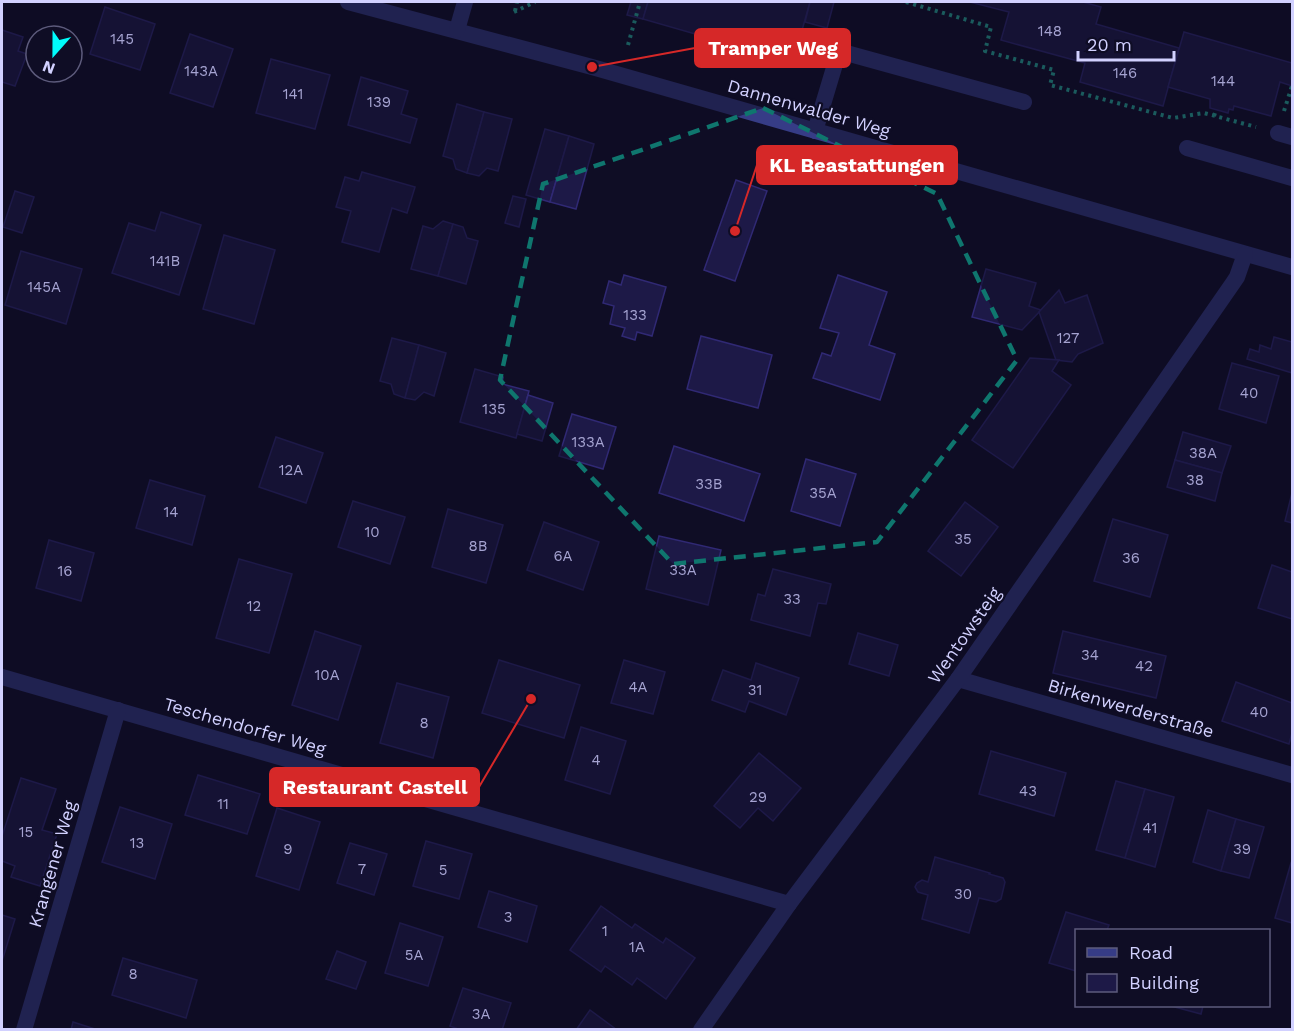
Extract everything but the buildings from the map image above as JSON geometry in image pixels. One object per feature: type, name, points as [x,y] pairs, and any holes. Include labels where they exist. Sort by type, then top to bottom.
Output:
[{"type":"street","name":"Dannenwalder Weg","points":[[348,2],[457,30],[815,130],[1293,267]]},
{"type":"street","points":[[457,30],[465,2]]},
{"type":"street","points":[[815,130],[839,51],[1024,102]]},
{"type":"street","points":[[1187,148],[1293,178]]},
{"type":"street","name":"Wentowsteig","points":[[701,1029],[789,904],[958,679],[1233,284],[1245,254]]},
{"type":"street","name":"Teschendorfer Weg","points":[[2,677],[789,904]]},
{"type":"street","name":"Birkenwerderstraße","points":[[958,679],[1293,775]]},
{"type":"street","name":"Krangener Weg","points":[[24,1029],[118,710]]},
{"type":"path","points":[[517,2],[514,12],[535,2]]},
{"type":"path","points":[[628,45],[640,2]]},
{"type":"path","points":[[906,2],[991,27],[985,51],[1054,70],[1050,85],[1173,118],[1204,113],[1285,135],[1292,86]]},
{"type":"path","points":[[1214,116],[1216,110]]},
{"type":"highlighted area","points":[[763,108],[937,194],[1017,360],[877,542],[673,564],[500,380],[543,184]]},
{"type":"place","name":"Tramper Weg","points":[[592,67]]},
{"type":"place","name":"KL Beastattungen","points":[[735,231]]},
{"type":"place","name":"Restaurant Castell","points":[[531,699]]}]
